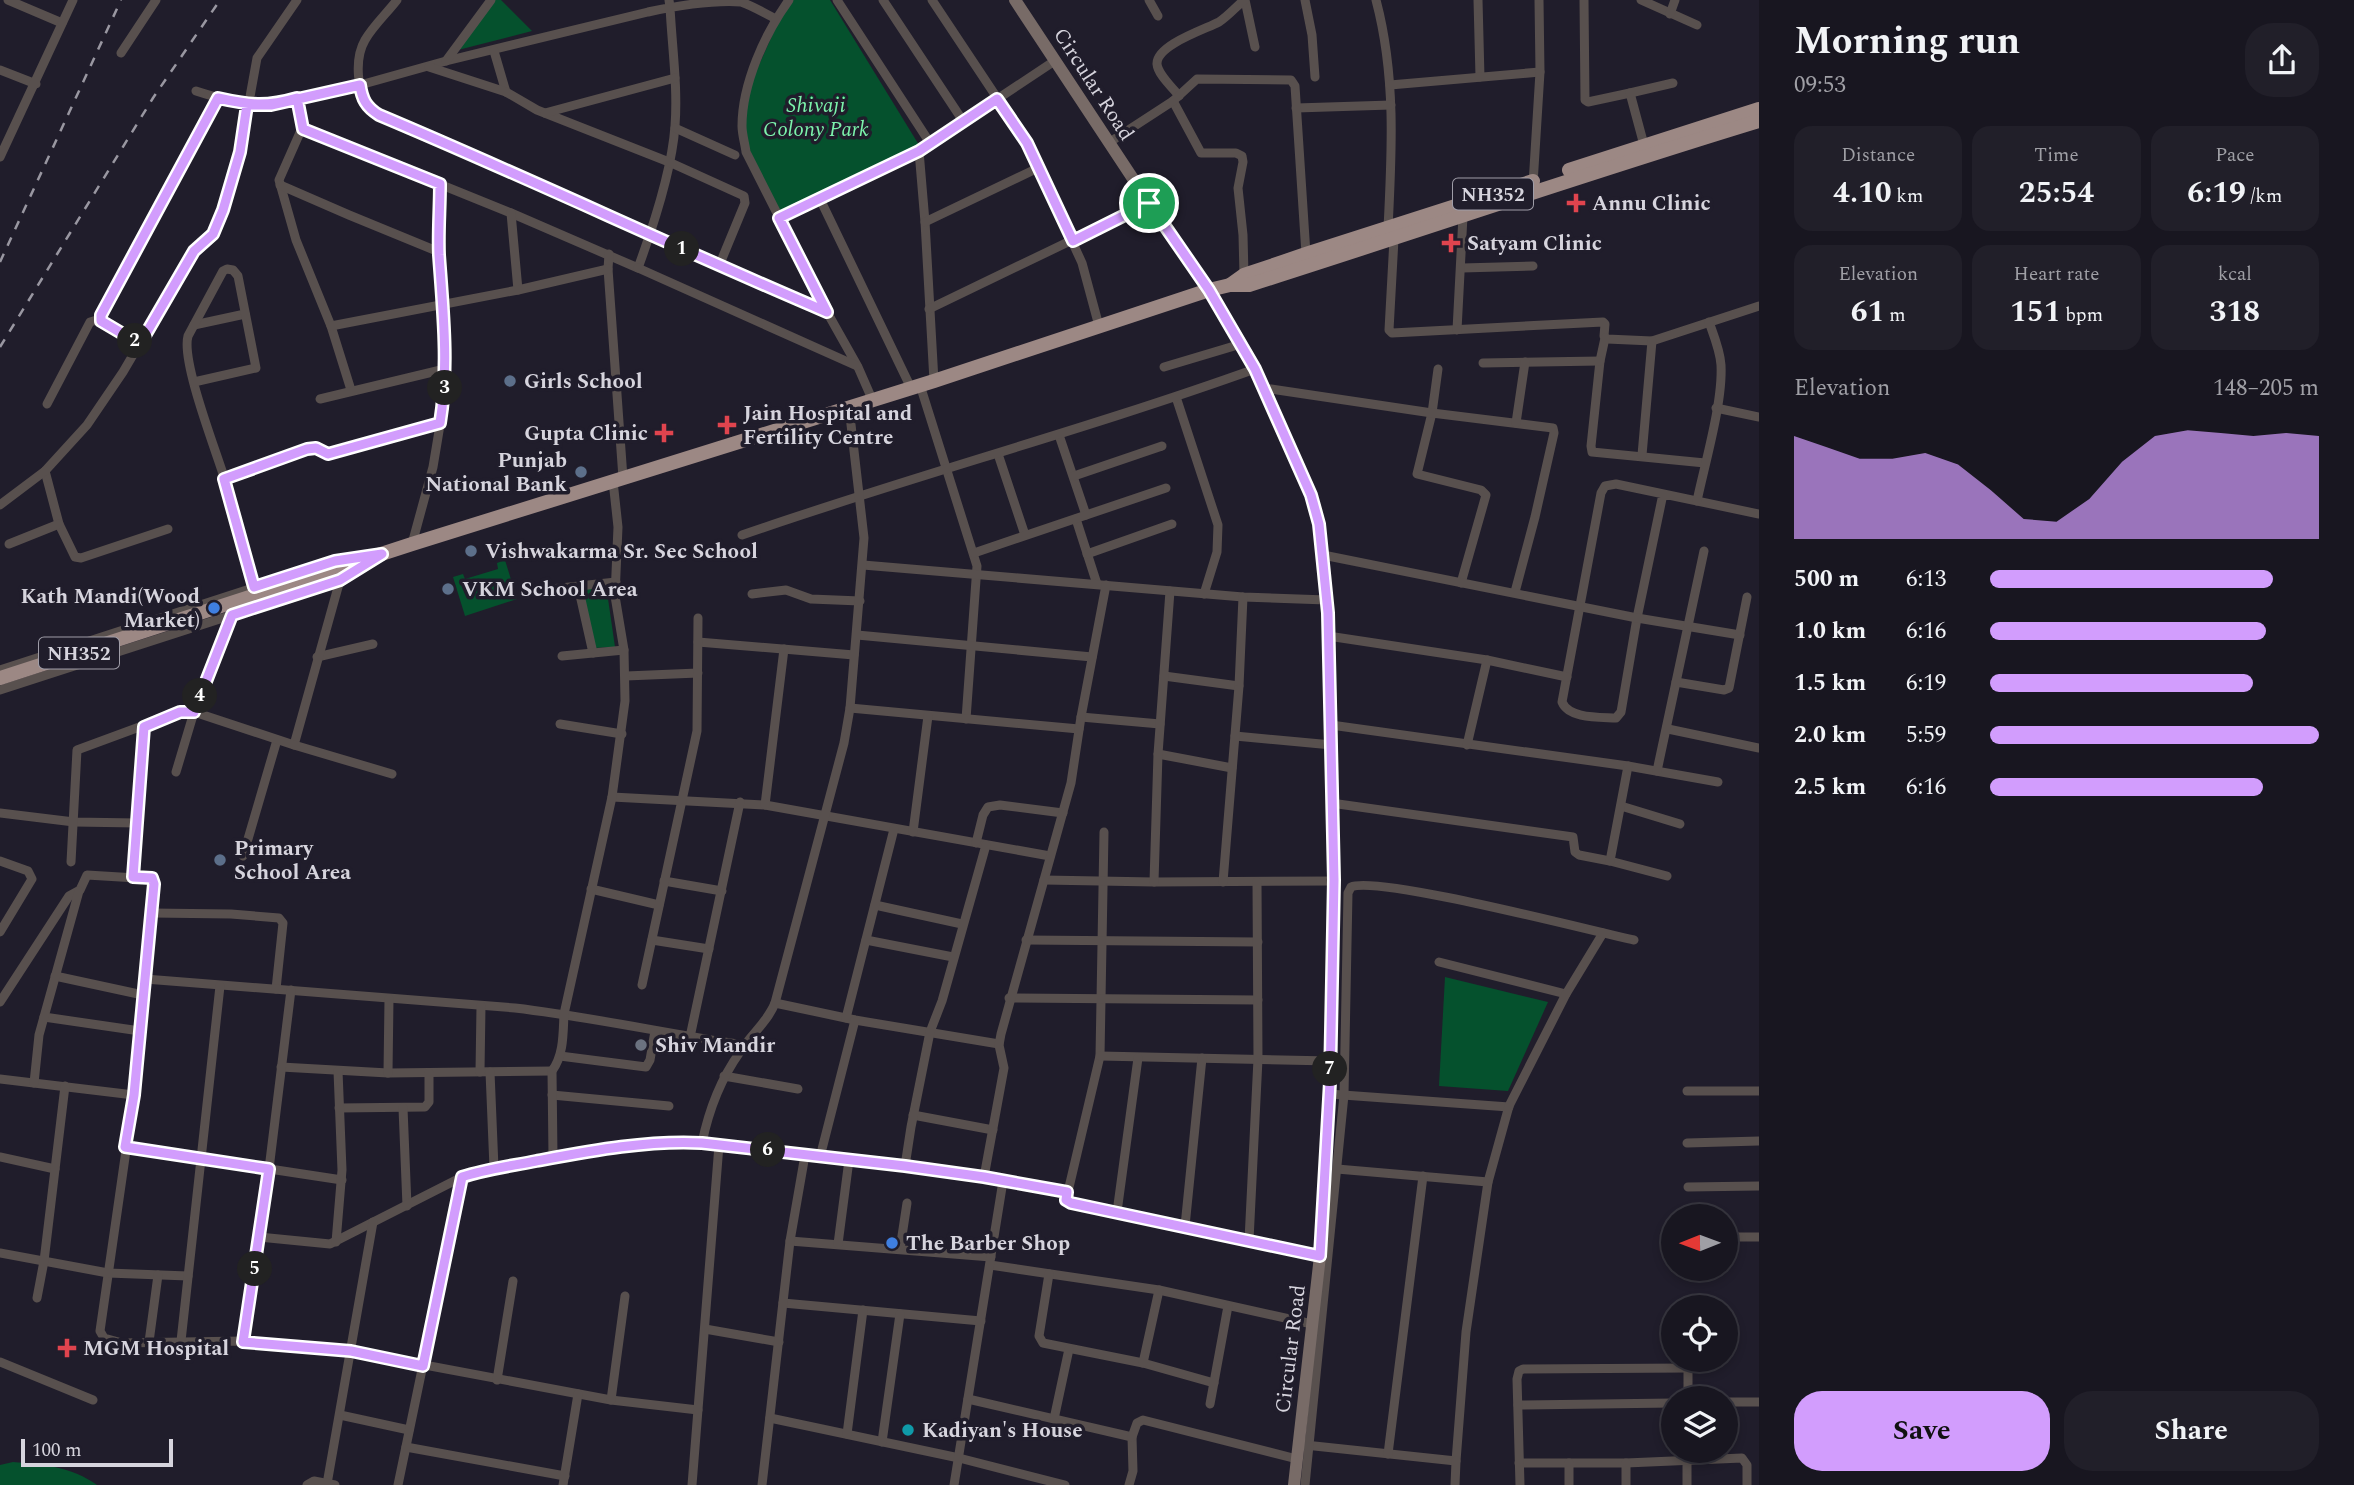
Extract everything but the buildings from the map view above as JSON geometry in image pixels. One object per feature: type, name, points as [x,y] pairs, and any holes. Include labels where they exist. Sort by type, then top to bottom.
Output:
[{"type":"highway","name":"NH352","points":[[1230,285],[1244,275],[1306,254],[1463,216],[1644,145],[1759,109]]},
{"type":"highway","name":"NH352","points":[[0,678],[1209,290],[1230,285],[1249,285],[1391,233],[1534,186],[1759,121]]},
{"type":"main road","name":"Circular Road","points":[[1016,0],[1209,290],[1241,344],[1264,388],[1311,495],[1319,524],[1327,600],[1332,745],[1334,880],[1331,1061],[1320,1256],[1312,1324],[1304,1445],[1297,1459],[1294,1485]]},
{"type":"street","points":[[8,0],[62,23]]},
{"type":"street","points":[[0,157],[3,141],[36,84],[73,0]]},
{"type":"street","points":[[121,53],[156,0]]},
{"type":"street","points":[[0,505],[45,471],[87,425],[140,344],[194,251],[213,234],[240,152],[257,58],[297,0]]},
{"type":"street","points":[[397,0],[363,44],[360,85],[370,110],[827,312]]},
{"type":"street","points":[[446,61],[491,0]]},
{"type":"street","points":[[789,0],[766,38],[746,94],[741,127],[748,158],[858,367],[872,399]]},
{"type":"street","points":[[837,0],[930,143]]},
{"type":"street","points":[[883,0],[963,121]]},
{"type":"street","points":[[932,0],[1020,130],[1073,241],[1099,326]]},
{"type":"street","points":[[1149,0],[1158,16]]},
{"type":"street","points":[[1244,275],[1238,188],[1242,156],[1236,153],[1201,153],[1157,63],[1158,58],[1182,38],[1219,22],[1244,0],[1255,47]]},
{"type":"street","points":[[1305,0],[1312,34],[1315,76]]},
{"type":"street","points":[[1376,0],[1388,59],[1391,105],[1390,332],[1394,334],[1603,322],[1606,325],[1605,338],[1600,361],[1592,452],[1705,463]]},
{"type":"street","points":[[1478,0],[1480,77]]},
{"type":"street","points":[[1534,186],[1540,72],[1539,0]]},
{"type":"street","points":[[1584,0],[1585,100],[1588,102],[1673,83]]},
{"type":"street","points":[[1641,0],[1697,25]]},
{"type":"street","points":[[1670,13],[1675,0]]},
{"type":"street","points":[[196,92],[247,105],[271,105],[494,51],[669,4],[732,1],[776,19]]},
{"type":"street","points":[[638,268],[650,234],[675,128],[675,78],[669,4]]},
{"type":"street","points":[[494,51],[506,92]]},
{"type":"street","points":[[779,218],[919,151],[1056,60]]},
{"type":"street","points":[[427,66],[506,92],[545,113],[669,162],[745,198],[719,266]]},
{"type":"street","points":[[0,70],[36,84]]},
{"type":"street","points":[[1390,85],[1540,72]]},
{"type":"street","points":[[545,113],[675,78]]},
{"type":"street","points":[[1110,142],[1176,99],[1193,81],[1202,78],[1287,78],[1294,86],[1306,254]]},
{"type":"street","points":[[1630,93],[1644,145]]},
{"type":"street","points":[[47,404],[90,322],[100,319],[218,98]]},
{"type":"street","points":[[297,98],[302,128],[279,178],[280,185],[299,248],[331,326],[351,390]]},
{"type":"street","points":[[1296,108],[1391,105]]},
{"type":"street","points":[[302,128],[609,254],[858,367]]},
{"type":"street","points":[[675,128],[735,155]]},
{"type":"street","points":[[919,151],[929,309],[921,384]]},
{"type":"street","points":[[925,222],[1038,168]]},
{"type":"street","points":[[412,544],[433,467],[445,369],[444,304],[439,252],[440,184]]},
{"type":"street","points":[[280,185],[439,252]]},
{"type":"street","points":[[820,200],[921,384],[974,553],[978,575],[966,719]]},
{"type":"street","points":[[929,309],[1149,203]]},
{"type":"street","points":[[511,213],[518,290]]},
{"type":"street","points":[[1457,330],[1463,216]]},
{"type":"street","points":[[552,1157],[552,1071],[559,1056],[564,1014],[612,797],[622,734],[626,676],[616,600],[618,479],[609,254]]},
{"type":"street","points":[[1462,268],[1532,266]]},
{"type":"street","points":[[331,326],[518,290],[608,269]]},
{"type":"street","points":[[194,382],[256,369],[238,276],[233,270],[223,271],[186,344],[194,382],[254,587]]},
{"type":"street","points":[[1605,338],[1652,341],[1759,306]]},
{"type":"street","points":[[194,325],[245,314]]},
{"type":"street","points":[[100,319],[140,344]]},
{"type":"street","points":[[1697,501],[1716,408],[1721,365],[1709,322]]},
{"type":"street","points":[[1642,455],[1652,341]]},
{"type":"street","points":[[1164,367],[1241,344]]},
{"type":"street","points":[[1483,363],[1600,361]]},
{"type":"street","points":[[1516,423],[1525,362]]},
{"type":"street","points":[[320,399],[445,369]]},
{"type":"street","points":[[742,535],[1059,435],[1255,369]]},
{"type":"street","points":[[1438,369],[1432,413],[1417,474],[1482,489],[1486,493],[1461,583]]},
{"type":"street","points":[[1264,388],[1432,413],[1551,427],[1554,431],[1535,517],[1514,592]]},
{"type":"street","points":[[1176,397],[1218,525],[1217,552],[1204,594]]},
{"type":"street","points":[[702,1143],[709,1110],[724,1076],[744,1045],[764,1024],[775,1003],[839,765],[850,708],[864,538],[849,407]]},
{"type":"street","points":[[1716,408],[1759,417]]},
{"type":"street","points":[[224,479],[307,449],[316,448],[328,454],[440,423]]},
{"type":"street","points":[[1059,435],[1086,516]]},
{"type":"street","points":[[1073,476],[1162,446]]},
{"type":"street","points":[[998,454],[1024,535]]},
{"type":"street","points":[[45,471],[59,524],[71,552],[78,558],[168,529]]},
{"type":"street","points":[[1663,494],[1637,618],[1623,709],[1618,717],[1588,716],[1566,709],[1562,702],[1602,489],[1616,484],[1759,514]]},
{"type":"street","points":[[974,553],[1166,488]]},
{"type":"street","points":[[984,1177],[1004,1068],[999,1044],[1009,998],[1071,783],[1092,657],[1101,584],[1087,554],[1076,519]]},
{"type":"street","points":[[9,544],[59,524]]},
{"type":"street","points":[[1087,554],[1172,524]]},
{"type":"street","points":[[1657,771],[1704,551]]},
{"type":"street","points":[[0,670],[335,561],[382,554]]},
{"type":"street","points":[[0,690],[340,580],[382,554]]},
{"type":"street","points":[[1322,555],[1637,618],[1740,635]]},
{"type":"street","points":[[863,565],[1243,597],[1327,600]]},
{"type":"street","points":[[294,746],[340,580]]},
{"type":"street","points":[[542,590],[616,582]]},
{"type":"street","points":[[578,586],[593,653]]},
{"type":"street","points":[[752,594],[786,590],[811,598],[860,601]]},
{"type":"street","points":[[1154,882],[1157,754],[1170,591]]},
{"type":"street","points":[[1223,882],[1239,685],[1243,597]]},
{"type":"street","points":[[1676,682],[1718,690],[1728,689],[1747,597]]},
{"type":"street","points":[[176,772],[194,712],[232,615]]},
{"type":"street","points":[[642,985],[697,732],[698,618]]},
{"type":"street","points":[[857,635],[1092,657]]},
{"type":"street","points":[[1328,636],[1487,660],[1567,677]]},
{"type":"street","points":[[698,642],[854,655]]},
{"type":"street","points":[[317,657],[373,644]]},
{"type":"street","points":[[765,805],[784,649]]},
{"type":"street","points":[[562,656],[624,650]]},
{"type":"street","points":[[1467,744],[1487,660]]},
{"type":"street","points":[[626,676],[698,673]]},
{"type":"street","points":[[1164,676],[1239,685]]},
{"type":"street","points":[[850,708],[1079,729]]},
{"type":"street","points":[[71,862],[77,750],[180,712],[194,712],[294,746],[392,774]]},
{"type":"street","points":[[913,832],[928,716]]},
{"type":"street","points":[[1081,717],[1160,724]]},
{"type":"street","points":[[560,724],[622,734]]},
{"type":"street","points":[[1331,724],[1628,766],[1718,782]]},
{"type":"street","points":[[133,877],[144,727]]},
{"type":"street","points":[[1668,729],[1759,748]]},
{"type":"street","points":[[1235,736],[1332,745]]},
{"type":"street","points":[[243,856],[277,740]]},
{"type":"street","points":[[1157,754],[1232,768]]},
{"type":"street","points":[[1611,861],[1628,766]]},
{"type":"street","points":[[612,797],[765,805],[1050,856]]},
{"type":"street","points":[[690,1037],[740,802]]},
{"type":"street","points":[[1331,803],[1568,836],[1574,838],[1577,854],[1667,876]]},
{"type":"street","points":[[976,843],[982,815],[990,806],[1063,813]]},
{"type":"street","points":[[1621,806],[1680,824]]},
{"type":"street","points":[[0,813],[74,822],[137,823]]},
{"type":"street","points":[[820,1157],[866,940],[894,829]]},
{"type":"street","points":[[1104,832],[1100,1056],[1067,1192],[1067,1202],[1320,1256]]},
{"type":"street","points":[[905,1166],[930,1032],[945,991],[986,845]]},
{"type":"street","points":[[0,861],[29,871],[32,879],[0,932]]},
{"type":"street","points":[[34,1083],[37,1042],[85,877],[89,874],[153,879],[134,1095],[100,1334],[104,1338],[122,1343],[243,1342],[351,1351],[611,1400],[698,1410]]},
{"type":"street","points":[[664,880],[722,891]]},
{"type":"street","points":[[1044,880],[1334,880]]},
{"type":"street","points":[[1249,1240],[1258,1059],[1257,882]]},
{"type":"street","points":[[1305,1485],[1304,1445],[1344,1095],[1348,893],[1353,885],[1367,884],[1432,895],[1634,940]]},
{"type":"street","points":[[591,889],[659,905]]},
{"type":"street","points":[[0,1002],[69,896],[79,891]]},
{"type":"street","points":[[875,905],[962,924]]},
{"type":"street","points":[[152,913],[231,914],[279,918],[283,923],[276,989]]},
{"type":"street","points":[[1455,1485],[1466,1332],[1488,1182],[1509,1107],[1566,994],[1603,933]]},
{"type":"street","points":[[652,940],[709,949]]},
{"type":"street","points":[[866,940],[953,957]]},
{"type":"street","points":[[1026,940],[1258,942]]},
{"type":"street","points":[[1439,962],[1566,994]]},
{"type":"street","points":[[55,976],[143,995]]},
{"type":"street","points":[[145,979],[564,1014],[744,1045]]},
{"type":"street","points":[[181,1341],[220,986]]},
{"type":"street","points":[[243,1342],[260,1237],[291,990]]},
{"type":"street","points":[[1009,998],[1258,1000]]},
{"type":"street","points":[[388,1073],[389,999]]},
{"type":"street","points":[[775,1003],[850,1019],[999,1044]]},
{"type":"street","points":[[481,1006],[494,1168]]},
{"type":"street","points":[[44,1017],[140,1031]]},
{"type":"street","points":[[559,1056],[646,1067],[650,1060],[655,1031]]},
{"type":"street","points":[[1100,1056],[1331,1061]]},
{"type":"street","points":[[1117,1212],[1138,1058]]},
{"type":"street","points":[[1185,1226],[1202,1058]]},
{"type":"street","points":[[281,1067],[388,1073],[552,1071]]},
{"type":"street","points":[[336,1242],[342,1180],[338,1071]]},
{"type":"street","points":[[339,1108],[422,1108],[428,1105],[429,1073]]},
{"type":"street","points":[[724,1076],[798,1089]]},
{"type":"street","points":[[0,1079],[134,1095]]},
{"type":"street","points":[[37,1298],[65,1086]]},
{"type":"street","points":[[1687,1091],[1759,1091]]},
{"type":"street","points":[[1329,1094],[1509,1107]]},
{"type":"street","points":[[552,1095],[669,1106]]},
{"type":"street","points":[[403,1108],[407,1206]]},
{"type":"street","points":[[913,1115],[993,1130]]},
{"type":"street","points":[[1687,1143],[1759,1141]]},
{"type":"street","points":[[260,1237],[322,1245],[336,1242],[462,1177],[552,1157],[670,1142],[702,1143],[905,1166],[1067,1192]]},
{"type":"street","points":[[692,1485],[719,1145]]},
{"type":"street","points":[[125,1147],[342,1180]]},
{"type":"street","points":[[762,1485],[790,1241],[805,1155]]},
{"type":"street","points":[[0,1157],[55,1169]]},
{"type":"street","points":[[838,1244],[849,1160]]},
{"type":"street","points":[[1337,1169],[1488,1182]]},
{"type":"street","points":[[1388,1454],[1423,1176]]},
{"type":"street","points":[[398,1485],[462,1177]]},
{"type":"street","points":[[954,1485],[1003,1181]]},
{"type":"street","points":[[1688,1187],[1759,1186]]},
{"type":"street","points":[[900,1250],[907,1203]]},
{"type":"street","points":[[307,1485],[314,1481],[331,1484],[373,1222]]},
{"type":"street","points":[[1738,1237],[1759,1237]]},
{"type":"street","points":[[790,1241],[990,1261],[1049,1275],[1159,1290],[1312,1324]]},
{"type":"street","points":[[0,1253],[108,1273],[188,1276]]},
{"type":"street","points":[[149,1342],[158,1275]]},
{"type":"street","points":[[1049,1275],[1040,1340],[1048,1345],[1143,1363],[1213,1382]]},
{"type":"street","points":[[497,1380],[513,1281]]},
{"type":"street","points":[[1143,1363],[1159,1290]]},
{"type":"street","points":[[611,1400],[625,1296]]},
{"type":"street","points":[[783,1303],[981,1321]]},
{"type":"street","points":[[1210,1405],[1228,1306]]},
{"type":"street","points":[[847,1434],[863,1310]]},
{"type":"street","points":[[882,1442],[900,1314]]},
{"type":"street","points":[[705,1329],[779,1342]]},
{"type":"street","points":[[1054,1419],[1069,1349]]},
{"type":"street","points":[[0,1362],[93,1400]]},
{"type":"street","points":[[1520,1485],[1518,1375],[1523,1369],[1661,1365]]},
{"type":"street","points":[[406,1447],[564,1481],[578,1394]]},
{"type":"street","points":[[968,1399],[1132,1437]]},
{"type":"street","points":[[1738,1402],[1759,1402]]},
{"type":"street","points":[[1518,1405],[1661,1403]]},
{"type":"street","points":[[340,1415],[410,1430]]},
{"type":"street","points":[[770,1418],[959,1458],[1065,1485]]},
{"type":"street","points":[[1129,1485],[1133,1471],[1132,1437],[1137,1423],[1143,1420],[1297,1459]]},
{"type":"street","points":[[1304,1445],[1457,1461]]},
{"type":"street","points":[[1519,1463],[1626,1463],[1661,1459]]},
{"type":"street","points":[[1738,1459],[1745,1459],[1747,1485]]},
{"type":"street","points":[[1569,1463],[1569,1485]]},
{"type":"street","points":[[1626,1463],[1626,1485]]},
{"type":"street","points":[[1687,1463],[1688,1485]]},
{"type":"green space","points":[[494,0],[501,0],[532,31],[454,51]]},
{"type":"green space","name":"Shivaji Colony Park","points":[[788,0],[830,0],[919,145],[779,218],[746,152],[746,94]]},
{"type":"green space","points":[[505,560],[517,599],[465,616],[453,577],[463,574],[465,579],[498,569],[497,563]]},
{"type":"green space","points":[[606,585],[615,647],[593,648],[579,590]]},
{"type":"green space","points":[[1445,977],[1548,1002],[1508,1091],[1439,1086]]},
{"type":"green space","points":[[13,1462],[67,1470],[97,1485],[0,1485],[0,1465]]},
{"type":"railway","points":[[0,262],[121,0]]},
{"type":"railway","points":[[0,347],[153,98],[220,0]]},
{"type":"place","name":"Annu Clinic","points":[[1576,203]]},
{"type":"place","name":"Satyam Clinic","points":[[1451,243]]},
{"type":"place","name":"Girls School","points":[[510,381]]},
{"type":"place","name":"Jain Hospital and Fertility Centre","points":[[727,425]]},
{"type":"place","name":"Gupta Clinic","points":[[664,433]]},
{"type":"place","name":"Punjab National Bank","points":[[581,472]]},
{"type":"place","name":"Vishwakarma Sr. Sec School","points":[[471,551]]},
{"type":"place","name":"VKM School Area","points":[[448,589]]},
{"type":"place","name":"Kath Mandi(Wood Market)","points":[[214,608]]},
{"type":"place","name":"Primary School Area","points":[[220,860]]},
{"type":"place","name":"Shiv Mandir","points":[[641,1045]]},
{"type":"place","name":"The Barber Shop","points":[[892,1243]]},
{"type":"place","name":"MGM Hospital","points":[[67,1348]]},
{"type":"place","name":"Kadiyan's House","points":[[908,1430]]},
{"type":"route","points":[[1149,203],[1073,241],[1027,143],[997,99],[919,151],[779,218],[827,312],[489,161],[379,115],[365,103],[360,85],[299,97],[271,105],[247,105],[240,152],[213,234],[194,251],[140,344],[100,318],[218,98],[247,105],[257,106],[271,105],[297,98],[303,129],[440,184],[439,252],[444,304],[444,401],[440,423],[328,454],[316,448],[307,449],[224,479],[254,587],[335,561],[382,554],[340,580],[232,615],[194,712],[180,712],[144,727],[133,877],[152,878],[154,884],[134,1095],[125,1147],[269,1169],[243,1342],[351,1351],[423,1366],[462,1177],[552,1157],[670,1142],[702,1143],[984,1177],[1067,1192],[1066,1200],[1071,1203],[1320,1256],[1330,1082],[1334,880],[1328,613],[1319,524],[1311,495],[1255,369],[1209,290],[1149,203]]}]
